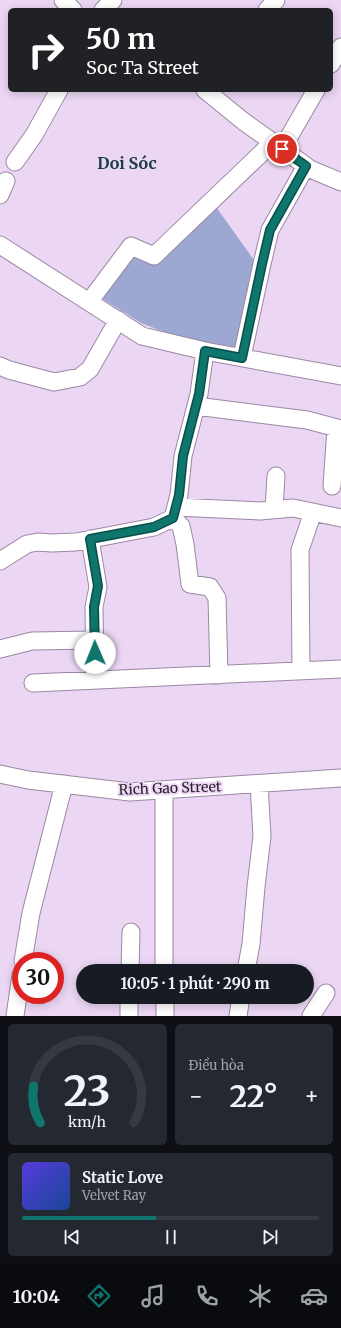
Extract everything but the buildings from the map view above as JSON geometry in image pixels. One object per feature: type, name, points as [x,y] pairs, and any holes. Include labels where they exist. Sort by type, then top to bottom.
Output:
[{"type":"street","points":[[63,0],[71,8]]},
{"type":"street","points":[[105,8],[114,0]]},
{"type":"street","points":[[270,8],[276,0]]},
{"type":"street","points":[[333,61],[341,47]]},
{"type":"street","points":[[15,162],[34,135],[58,92]]},
{"type":"street","points":[[208,92],[243,121],[306,166],[341,182]]},
{"type":"street","points":[[89,302],[131,246],[154,256],[277,146],[315,92]]},
{"type":"street","points":[[242,358],[270,230],[306,166]]},
{"type":"street","points":[[0,245],[142,336],[205,351],[341,376]]},
{"type":"street","points":[[0,366],[9,370],[54,382],[80,377],[90,369],[118,320]]},
{"type":"street","points":[[205,351],[199,394],[183,456],[179,495],[174,512],[181,526],[190,584],[210,586],[217,598],[219,675]]},
{"type":"street","points":[[196,406],[307,420],[339,428],[332,486]]},
{"type":"street","points":[[274,510],[276,476]]},
{"type":"street","points":[[0,561],[27,544],[38,542],[52,544],[76,542],[154,527],[174,512],[260,511],[293,508],[341,518]]},
{"type":"street","points":[[301,671],[300,550],[313,512]]},
{"type":"street","points":[[90,539],[98,586],[94,607],[95,680]]},
{"type":"street","points":[[0,649],[32,642],[95,640]]},
{"type":"street","points":[[33,683],[341,669]]},
{"type":"street","name":"Rich Gao Street","points":[[0,774],[28,780],[130,792],[341,778]]},
{"type":"street","points":[[24,952],[30,913],[64,784]]},
{"type":"street","points":[[247,964],[251,944],[262,836],[259,784]]},
{"type":"street","points":[[164,790],[164,964]]},
{"type":"street","points":[[130,964],[131,932]]},
{"type":"street","points":[[311,1016],[326,993]]},
{"type":"street","points":[[15,1016],[17,1004]]},
{"type":"street","points":[[129,1004],[129,1016]]},
{"type":"street","points":[[164,1004],[165,1016]]},
{"type":"street","points":[[238,1016],[240,1004]]},
{"type":"water","points":[[216,207],[254,260],[238,345],[235,347],[180,338],[141,323],[101,298],[131,254],[152,263]]},
{"type":"district","name":"Doi Sóc","points":[[127,163]]},
{"type":"route","points":[[95,653],[94,607],[98,586],[90,539],[154,527],[173,518],[179,495],[183,456],[199,394],[205,351],[242,358],[270,230],[306,166],[282,149]]}]
